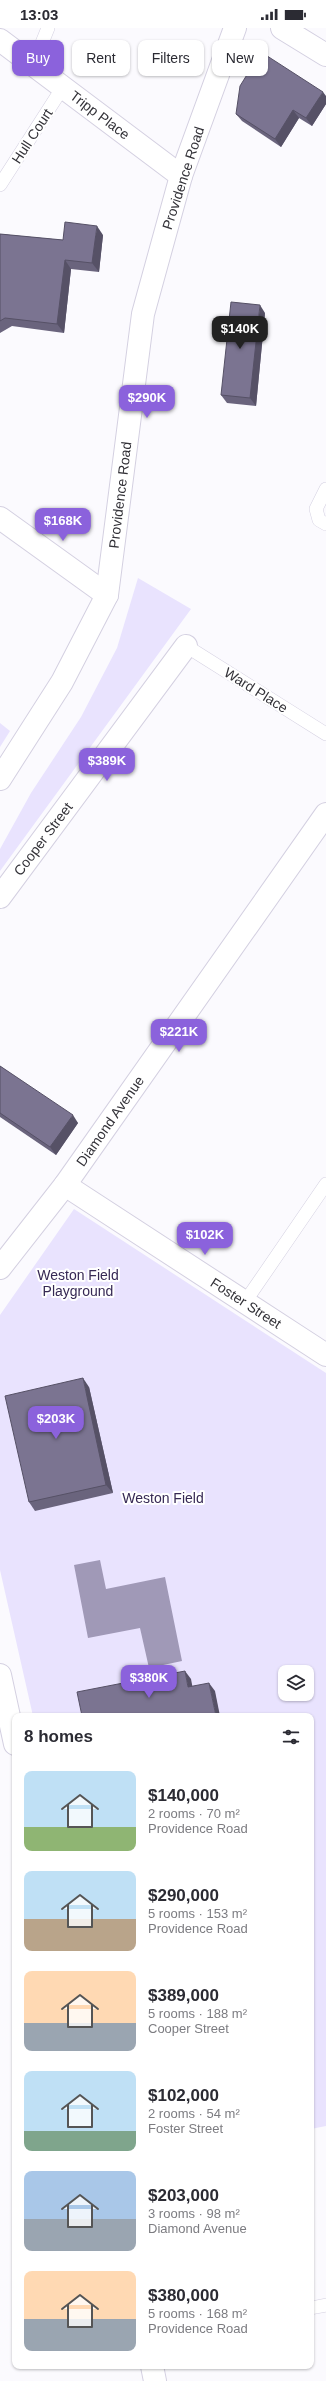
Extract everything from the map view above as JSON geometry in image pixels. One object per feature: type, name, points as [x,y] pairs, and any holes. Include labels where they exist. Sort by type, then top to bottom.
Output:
[{"type":"street","name":"Providence Road","points":[[0,779],[62,682],[107,594],[143,314],[181,176],[235,28]]},
{"type":"street","points":[[282,28],[326,55]]},
{"type":"street","name":"Tripp Place","points":[[0,40],[12,49]]},
{"type":"street","name":"Tripp Place","points":[[47,76],[181,176]]},
{"type":"street","points":[[0,518],[107,594]]},
{"type":"street","name":"Cooper Street","points":[[0,897],[186,646]]},
{"type":"street","name":"Diamond Avenue","points":[[0,1268],[65,1184],[326,814]]},
{"type":"street","name":"Foster Street","points":[[65,1184],[326,1355]]},
{"type":"street","points":[[0,1675],[12,1730]]},
{"type":"street","points":[[153,2369],[155,2381]]},
{"type":"lane","points":[[43,40],[48,28]]},
{"type":"lane","name":"Hull Court","points":[[0,185],[63,87]]},
{"type":"lane","points":[[326,489],[316,509],[319,520],[326,524]]},
{"type":"lane","name":"Ward Place","points":[[186,646],[326,734]]},
{"type":"lane","points":[[245,1302],[326,1184]]},
{"type":"lane","points":[[314,2307],[326,2305]]},
{"type":"green space","points":[[138,578],[191,609],[0,871],[0,849],[31,793],[81,717],[117,648]]},
{"type":"green space","points":[[0,723],[10,731],[0,747]]},
{"type":"green space","name":"Weston Field","points":[[74,1209],[326,1373],[326,2126],[314,2128],[314,1713],[32,1713],[0,1570],[0,1315]]},
{"type":"shaded area","points":[[100,1560],[106,1589],[165,1577],[182,1661],[149,1668],[140,1628],[88,1638],[74,1565]]},
{"type":"building","points":[[268,57],[323,92],[306,118],[293,110],[275,139],[236,114],[240,86],[246,76],[268,76]]},
{"type":"building","points":[[65,222],[97,226],[92,263],[65,260],[57,324],[5,318],[0,321],[0,234],[63,240]]},
{"type":"building","points":[[231,302],[260,305],[250,398],[221,395]]},
{"type":"building","points":[[0,1066],[73,1115],[50,1147],[0,1113]]},
{"type":"building","points":[[83,1378],[106,1485],[29,1502],[5,1396]]},
{"type":"building","points":[[185,1671],[188,1687],[209,1683],[215,1713],[81,1713],[77,1692]]},
{"type":"park label","name":"Weston Field Playground","points":[[78,1284]]}]
